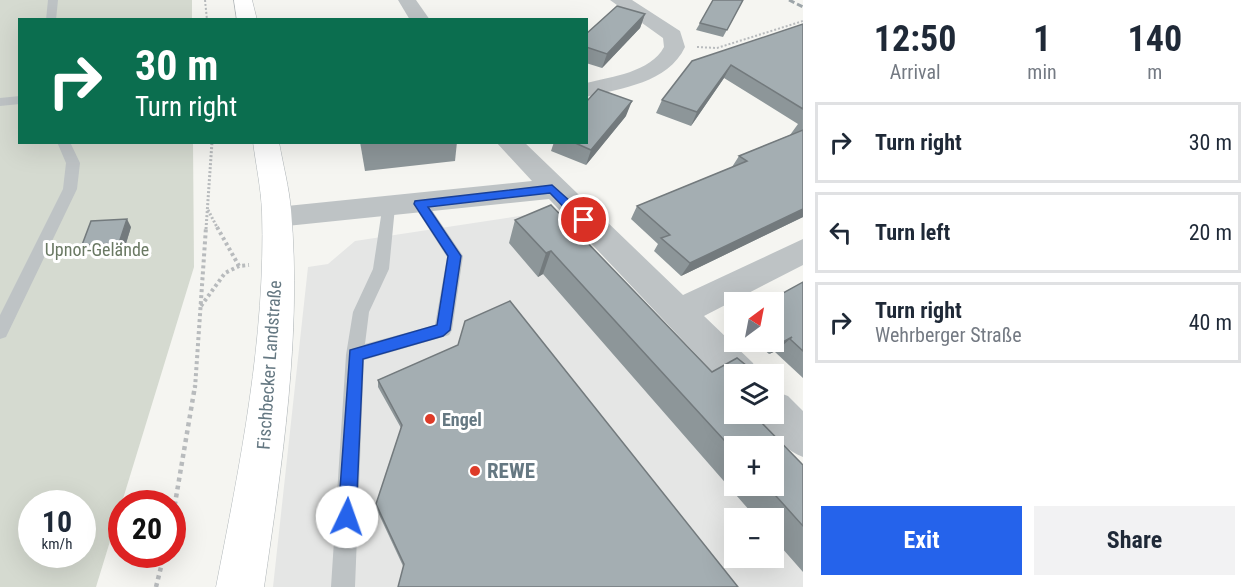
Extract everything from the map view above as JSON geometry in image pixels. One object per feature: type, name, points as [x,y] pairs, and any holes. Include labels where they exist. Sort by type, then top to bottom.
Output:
[{"type":"main road","points":[[243,0],[247,18]]},
{"type":"main road","name":"Fischbecker Landstraße","points":[[240,587],[264,444],[276,328],[277,217],[266,144]]},
{"type":"street","points":[[407,0],[419,18]]},
{"type":"street","points":[[588,89],[664,66],[674,56],[677,43],[673,35],[619,0]]},
{"type":"street","points":[[511,144],[552,189],[729,364]]},
{"type":"street","points":[[277,217],[552,189]]},
{"type":"street","points":[[678,313],[803,251]]},
{"type":"street","points":[[784,419],[803,438]]},
{"type":"lane","points":[[51,18],[53,0]]},
{"type":"lane","points":[[0,102],[18,100]]},
{"type":"lane","points":[[0,332],[70,189],[73,163],[64,144]]},
{"type":"lane","points":[[356,355],[443,330],[455,256],[420,204]]},
{"type":"lane","points":[[343,587],[356,355],[361,312],[381,269],[388,207]]},
{"type":"path","points":[[205,0],[207,18]]},
{"type":"path","points":[[677,43],[717,48],[803,21]]},
{"type":"path","points":[[177,490],[195,385],[212,144]]},
{"type":"path","points":[[208,209],[239,266]]},
{"type":"path","points":[[200,307],[225,273],[239,266],[277,265]]},
{"type":"path","points":[[156,587],[161,568]]},
{"type":"shaded area","points":[[552,211],[724,402],[724,424],[755,424],[766,436],[724,436],[724,496],[784,496],[784,454],[803,474],[803,587],[273,587],[308,267],[328,264],[355,241]]},
{"type":"green space","name":"Upnor-Gelände","points":[[0,0],[192,0],[192,18],[18,18],[18,144],[193,144],[194,267],[126,490],[108,490],[108,548],[96,587],[0,587]]},
{"type":"building","points":[[713,0],[743,0],[727,30],[700,23]]},
{"type":"building","points":[[617,6],[645,14],[607,54],[588,48],[588,32]]},
{"type":"building","points":[[803,24],[803,109],[731,65],[697,112],[662,100],[692,61]]},
{"type":"building","points":[[598,89],[632,101],[591,150],[578,144],[588,144],[588,100]]},
{"type":"building","points":[[803,130],[803,209],[690,263],[661,238],[670,235],[637,206],[747,161],[739,156]]},
{"type":"building","points":[[551,205],[712,372],[724,365],[724,424],[763,424],[775,436],[724,436],[724,440],[551,251],[546,253],[515,220]]},
{"type":"building","points":[[127,219],[119,243],[82,245],[91,221]]},
{"type":"building","points":[[803,282],[803,351],[790,339],[792,337],[784,341],[784,292]]},
{"type":"building","points":[[510,301],[738,587],[398,587],[404,564],[376,504],[402,425],[378,380],[458,345],[465,321]]},
{"type":"building","points":[[737,358],[744,364],[726,364]]},
{"type":"building","points":[[784,446],[803,465],[803,526],[776,496],[784,496]]},
{"type":"railway","points":[[789,0],[803,7]]},
{"type":"place","name":"Engel","points":[[430,419]]},
{"type":"place","name":"REWE","points":[[475,471]]},
{"type":"route","points":[[347,517],[356,355],[443,330],[455,256],[420,204],[552,189],[584,220]]}]
